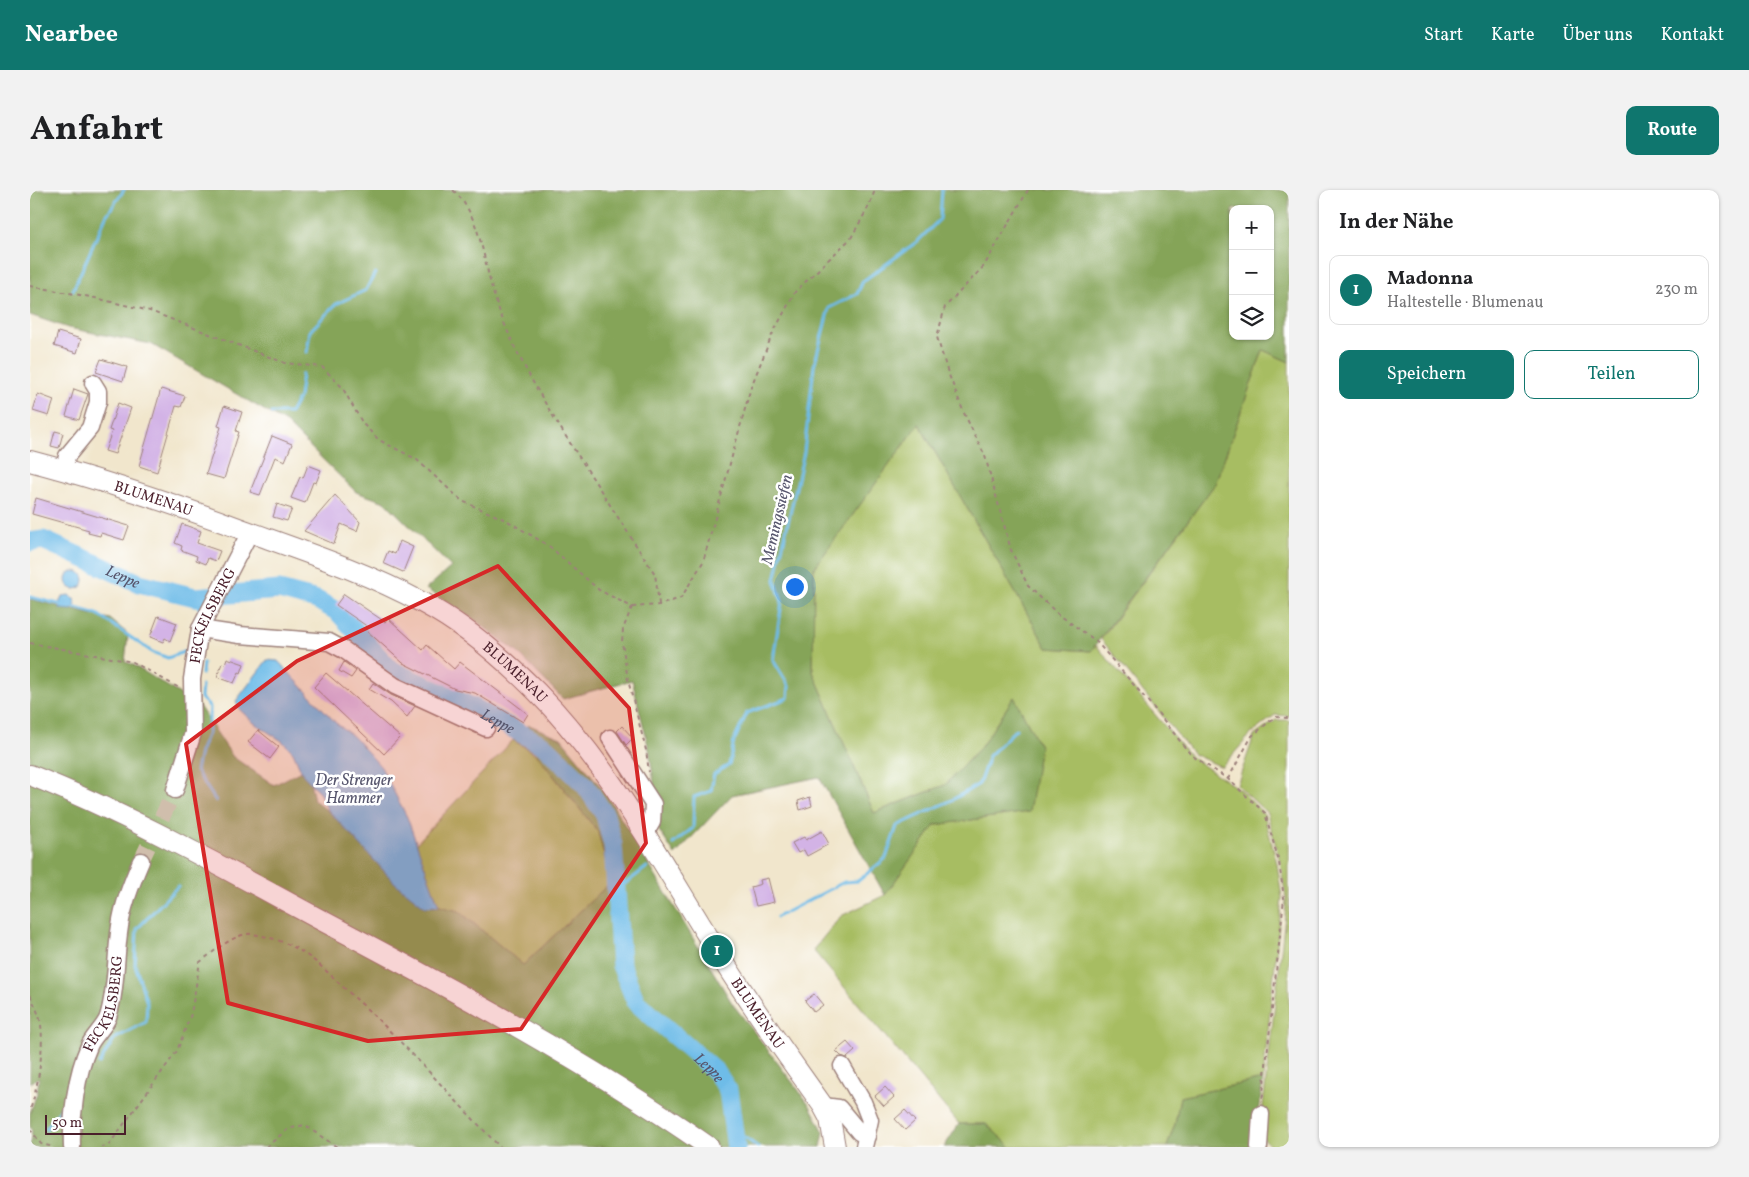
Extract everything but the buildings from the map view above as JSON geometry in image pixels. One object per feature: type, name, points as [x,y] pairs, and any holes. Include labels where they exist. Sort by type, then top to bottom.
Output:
[{"type":"main road","name":"BLUMENAU","points":[[30,461],[136,491],[358,572],[424,603],[462,628],[504,660],[538,693],[571,730],[613,784],[744,994],[823,1106],[830,1119],[835,1147]]},
{"type":"main road","points":[[30,775],[127,818],[385,954],[616,1086],[709,1147]]},
{"type":"street","points":[[64,470],[67,456],[90,428],[98,402],[98,391],[93,383]]},
{"type":"street","name":"FECKELSBERG","points":[[175,790],[193,733],[192,679],[200,629],[250,532]]},
{"type":"street","points":[[200,629],[240,635],[329,642],[394,686],[486,728]]},
{"type":"street","points":[[610,738],[653,804],[652,822],[645,834]]},
{"type":"street","name":"FECKELSBERG","points":[[72,1147],[72,1130],[80,1070],[89,1044],[107,1020],[115,988],[120,926],[130,885],[140,861]]},
{"type":"street","points":[[842,1066],[864,1102],[870,1120],[865,1141]]},
{"type":"street","points":[[823,1106],[839,1108],[865,1141]]},
{"type":"street","points":[[1259,1147],[1260,1114]]},
{"type":"path","points":[[452,190],[470,213],[482,246],[494,295],[516,348],[546,404],[655,574],[660,605]]},
{"type":"path","points":[[30,286],[91,297],[150,311],[285,363],[322,368],[342,387],[363,424],[379,440],[416,459],[462,501],[506,520],[549,546],[599,590],[632,607],[660,605],[681,598],[703,562],[751,387],[772,335],[795,292],[851,238],[869,206],[875,190]]},
{"type":"path","points":[[1028,190],[984,266],[945,307],[937,337],[946,370],[985,456],[1012,550],[1028,586],[1058,614],[1096,641],[1158,712],[1191,755],[1228,779],[1265,813],[1279,862],[1284,898],[1260,1114]]},
{"type":"path","points":[[632,607],[623,629],[622,642],[628,680],[646,750],[650,777]]},
{"type":"path","points":[[30,643],[133,662],[192,695]]},
{"type":"path","points":[[1228,779],[1252,736],[1275,717],[1289,718]]},
{"type":"path","points":[[101,1147],[108,1146],[177,1051],[191,1014],[200,962],[227,941],[250,933],[271,938],[301,952],[327,972],[411,1053],[500,1147]]},
{"type":"path","points":[[30,995],[41,1024],[39,1071],[36,1094],[30,1110]]},
{"type":"path","points":[[266,1147],[288,1129],[304,1125],[337,1147]]},
{"type":"path","points":[[30,1129],[40,1144],[54,1147]]},
{"type":"highlighted area","points":[[498,566],[629,708],[646,843],[521,1029],[368,1041],[228,1003],[186,744],[297,661]]},
{"type":"green space","points":[[30,190],[1289,190],[1289,362],[1263,350],[1215,484],[1091,651],[1047,648],[919,424],[814,568],[813,672],[874,813],[945,785],[981,747],[1014,697],[1040,746],[1029,812],[935,825],[885,895],[819,777],[732,795],[675,855],[656,826],[657,804],[649,749],[632,680],[563,699],[517,652],[472,618],[426,589],[451,567],[385,502],[356,492],[286,423],[151,344],[68,328],[30,315]]},
{"type":"green space","points":[[1263,350],[1289,362],[1289,716],[1275,715],[1251,734],[1222,767],[1193,754],[1101,639],[1215,484]]},
{"type":"green space","points":[[919,424],[1047,648],[1091,651],[1096,645],[1191,757],[1240,790],[1264,814],[1277,863],[1282,898],[1263,1079],[1180,1097],[1175,1124],[1167,1147],[1011,1147],[986,1124],[959,1124],[813,950],[841,916],[885,895],[935,825],[1028,812],[1040,746],[1014,697],[981,747],[945,785],[874,813],[813,672],[814,568]]},
{"type":"green space","points":[[30,599],[110,619],[128,634],[125,662],[132,664],[199,706],[233,757],[274,785],[307,768],[314,800],[376,850],[420,901],[459,911],[523,965],[611,882],[598,832],[535,752],[513,740],[529,725],[561,738],[605,792],[732,1003],[809,1104],[824,1132],[821,1147],[30,1147],[32,1131],[30,1113],[37,1093],[39,1077],[30,1083]]},
{"type":"green space","points":[[1276,720],[1289,720],[1289,1147],[1271,1147],[1263,1138],[1262,1114],[1286,898],[1280,862],[1267,813],[1237,785],[1254,736]]},
{"type":"green space","points":[[513,740],[537,755],[598,832],[611,882],[523,965],[459,911],[420,901],[413,847]]},
{"type":"green space","points":[[1263,1079],[1259,1114],[1259,1147],[1167,1147],[1175,1124],[1180,1097]]},
{"type":"green space","points":[[959,1124],[986,1124],[1011,1147],[944,1147]]},
{"type":"water","points":[[75,571],[81,574],[84,580],[81,586],[75,589],[69,586],[66,580],[69,574]]},
{"type":"water","points":[[69,595],[76,604],[72,610],[60,609],[60,601],[63,596]]},
{"type":"water","name":"Der Strenger Hammer","points":[[267,660],[278,661],[336,723],[354,737],[381,767],[407,817],[439,906],[425,907],[395,883],[327,809],[319,792],[303,775],[293,752],[282,741],[254,723],[240,710],[236,701]]},
{"type":"waterway","points":[[73,290],[106,216],[124,190]]},
{"type":"waterway","name":"Memingssiefen","points":[[673,844],[693,828],[694,797],[711,791],[714,774],[729,765],[734,741],[747,713],[788,698],[789,686],[773,660],[782,602],[775,580],[804,452],[814,366],[829,308],[857,294],[863,281],[918,241],[940,219],[942,190]]},
{"type":"waterway","points":[[307,352],[310,331],[336,304],[366,290],[375,273]]},
{"type":"waterway","points":[[271,413],[290,413],[299,397],[302,374]]},
{"type":"waterway","name":"Leppe","points":[[30,542],[43,540],[139,583],[195,597],[279,590],[317,600],[338,612],[391,670],[477,709],[546,747],[585,785],[605,815],[613,845],[621,965],[636,1002],[716,1072],[728,1090],[736,1147]]},
{"type":"waterway","points":[[30,597],[63,605]]},
{"type":"waterway","points":[[195,597],[201,613]]},
{"type":"waterway","points":[[69,606],[97,614],[152,652],[168,658],[186,651]]},
{"type":"waterway","points":[[202,674],[203,663]]},
{"type":"waterway","points":[[202,685],[201,698],[210,707],[208,733],[200,752],[196,771],[216,801]]},
{"type":"waterway","points":[[777,917],[844,882],[858,881],[886,858],[897,826],[952,800],[979,784],[989,756],[1016,729]]},
{"type":"waterway","name":"Memingssiefen","points":[[617,890],[647,867]]},
{"type":"waterway","points":[[99,1064],[114,1039],[146,1022],[147,1003],[135,965],[137,929],[178,886]]},
{"type":"waterway","points":[[46,1129],[62,1107]]},
{"type":"waterway","points":[[734,1130],[758,1147]]},
{"type":"tunnel","points":[[141,861],[175,790]]},
{"type":"place","name":"Madonna","points":[[717,951]]}]
